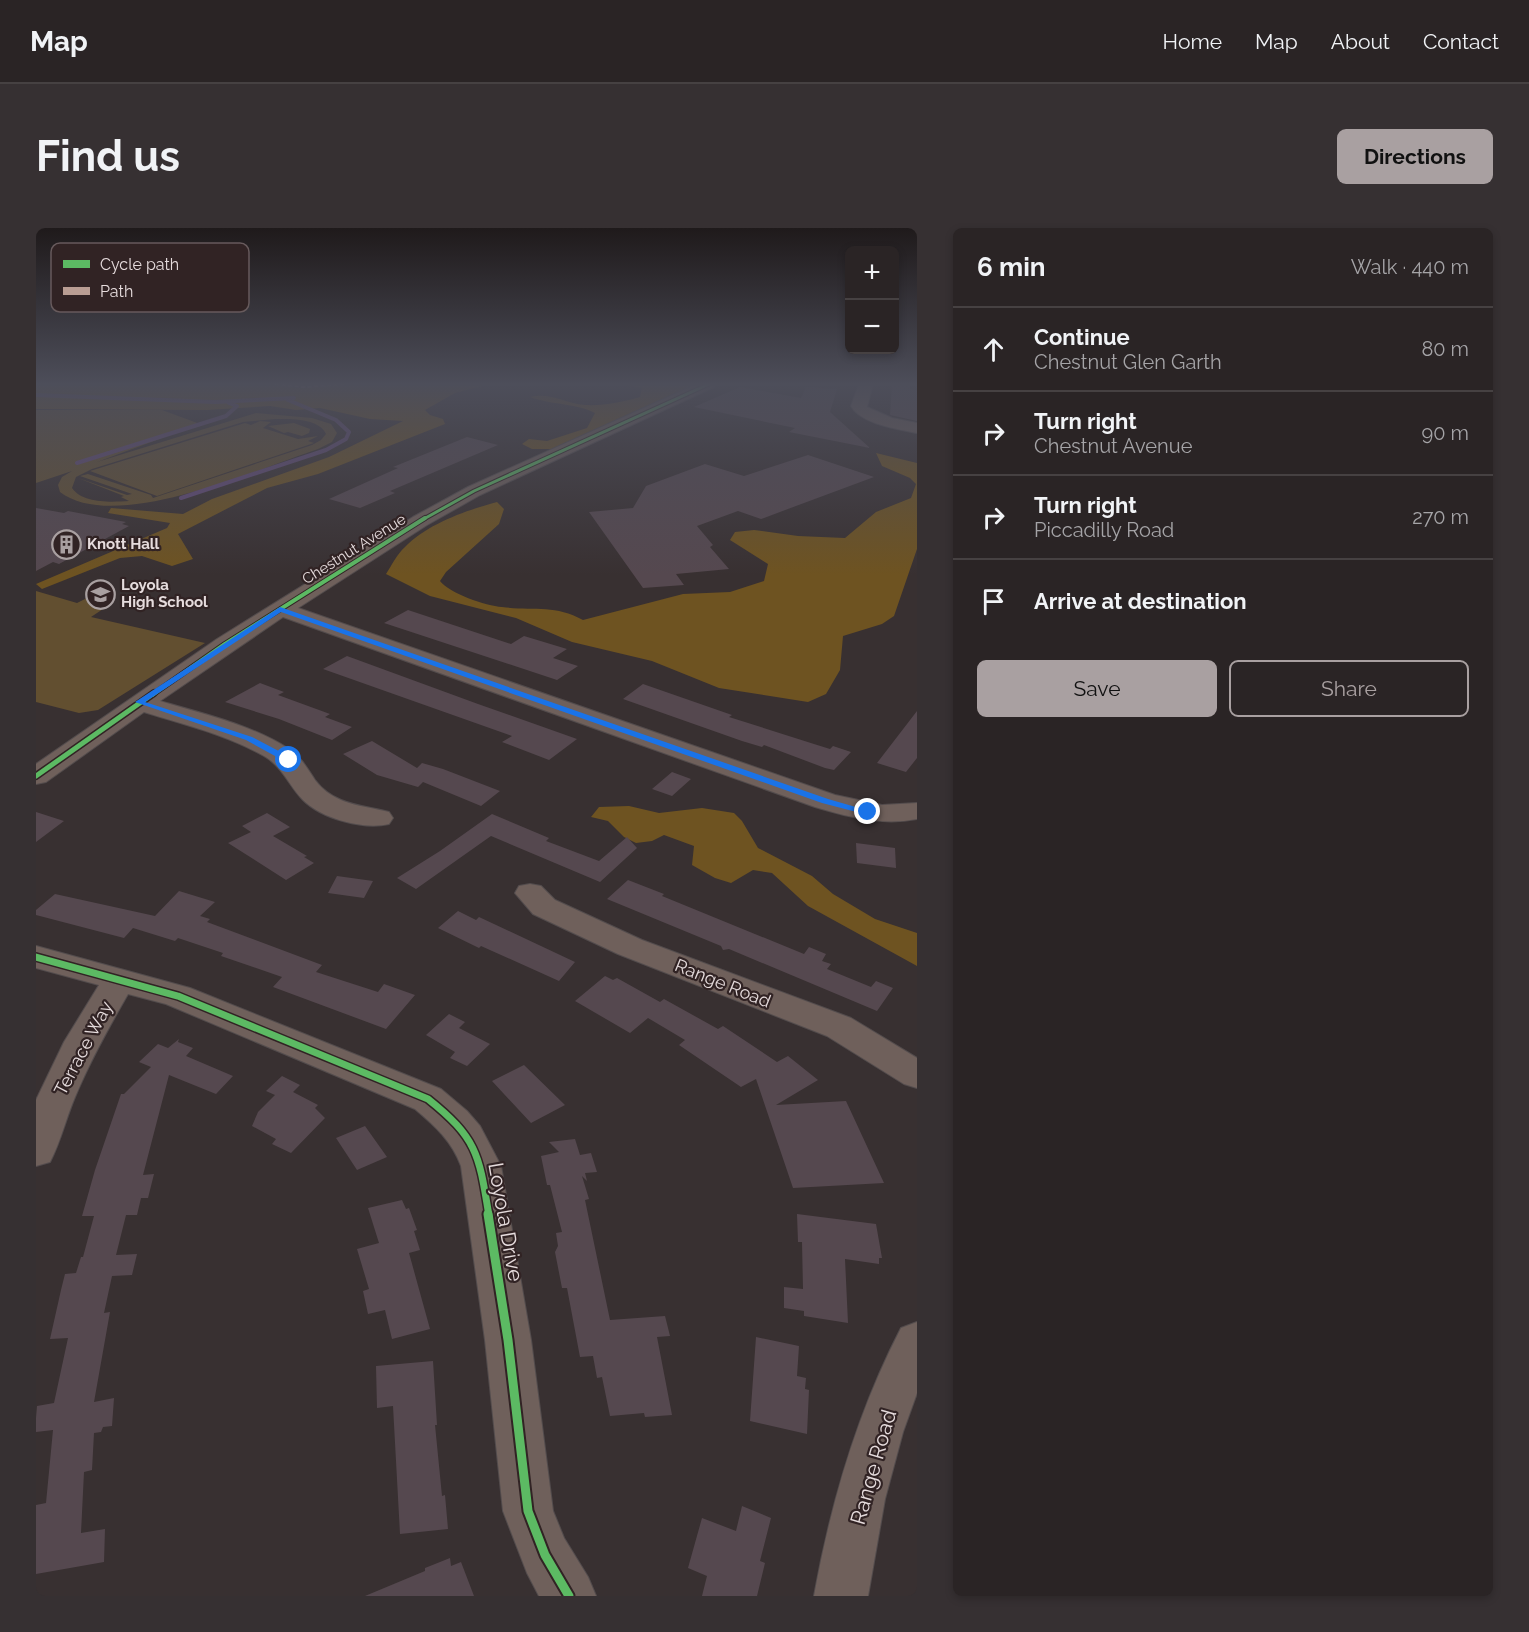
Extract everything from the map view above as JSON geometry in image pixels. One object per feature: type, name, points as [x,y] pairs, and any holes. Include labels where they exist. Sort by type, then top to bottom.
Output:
[{"type":"street","name":"Chestnut Avenue","points":[[36,776],[139,702],[382,544],[474,491],[569,448]]},
{"type":"street","points":[[280,609],[825,801],[877,813],[898,814],[917,811]]},
{"type":"street","points":[[139,702],[265,746],[289,760],[306,787],[335,810],[378,818]]},
{"type":"street","name":"Range Road","points":[[530,893],[544,907],[630,947],[681,965],[751,996],[839,1027],[917,1075]]},
{"type":"street","name":"Loyola Drive","points":[[36,957],[178,996],[428,1099],[460,1125],[476,1149],[483,1176],[508,1340],[528,1511],[545,1555],[569,1596]]},
{"type":"street","name":"Terrace Way","points":[[36,1151],[55,1099],[82,1042],[120,979]]},
{"type":"street","name":"Range Road","points":[[842,1596],[863,1484],[902,1369],[917,1342]]},
{"type":"shaded area","points":[[36,448],[135,448],[97,462],[143,448],[160,448],[92,469],[76,477],[72,488],[77,493],[83,497],[106,502],[129,501],[121,497],[124,496],[78,478],[127,495],[132,494],[80,476],[88,474],[151,495],[153,498],[303,448],[320,448],[187,494],[150,502],[115,506],[84,503],[60,492],[58,485],[62,477],[72,471],[36,483]]},
{"type":"shaded area","points":[[165,448],[300,448],[157,496],[90,471]]},
{"type":"shaded area","points":[[348,448],[384,448],[318,474],[267,488],[178,534],[193,559],[172,566],[142,556],[120,558],[42,589],[36,584],[167,528],[170,523],[108,513],[111,508],[183,514],[212,499],[329,457]]},
{"type":"shaded area","points":[[530,448],[563,448],[560,449]]},
{"type":"shaded area","points":[[876,453],[917,463],[917,549],[894,616],[882,624],[843,636],[840,670],[826,694],[808,702],[719,688],[652,661],[572,642],[516,618],[430,596],[386,574],[402,550],[424,531],[473,509],[497,502],[504,509],[499,524],[446,572],[440,581],[451,590],[468,598],[495,606],[553,610],[583,620],[683,594],[730,592],[764,581],[768,564],[730,540],[735,532],[754,530],[798,536],[845,538],[876,512],[911,498],[916,484],[910,478],[882,466]]},
{"type":"shaded area","points":[[36,591],[77,603],[89,597],[112,603],[91,617],[205,643],[98,710],[79,713],[36,702]]},
{"type":"shaded area","points":[[629,806],[659,813],[702,808],[734,813],[742,821],[758,848],[812,876],[833,894],[875,919],[917,933],[917,966],[808,906],[772,873],[753,870],[731,883],[715,878],[692,865],[694,846],[664,835],[652,841],[636,843],[624,837],[608,821],[591,817],[599,807]]},
{"type":"building","points":[[440,448],[491,448],[390,491],[395,493],[360,508],[329,499],[398,468],[393,467]]},
{"type":"building","points":[[808,455],[874,477],[761,519],[738,511],[697,526],[713,545],[710,547],[729,569],[676,574],[684,585],[643,588],[589,512],[633,508],[646,486],[705,464],[744,476]]},
{"type":"building","name":"Knott Hall","points":[[36,508],[64,513],[68,511],[126,522],[122,524],[129,526],[59,564],[53,562],[36,571]]},
{"type":"building","points":[[408,610],[511,644],[524,636],[567,649],[553,658],[578,666],[557,680],[384,623]]},
{"type":"building","points":[[347,656],[577,739],[549,760],[502,742],[512,736],[323,669]]},
{"type":"building","points":[[260,683],[284,692],[278,695],[330,714],[325,717],[352,727],[332,740],[279,719],[225,702]]},
{"type":"building","points":[[643,684],[732,715],[729,717],[830,749],[833,746],[851,752],[834,770],[825,768],[764,745],[762,747],[742,741],[623,699]]},
{"type":"building","points":[[917,711],[917,758],[906,772],[877,763]]},
{"type":"building","points":[[372,741],[417,768],[422,763],[500,791],[481,806],[423,782],[418,787],[377,775],[343,754]]},
{"type":"building","points":[[672,772],[691,779],[672,796],[652,789]]},
{"type":"building","points":[[36,812],[64,821],[36,842]]},
{"type":"building","points":[[267,813],[290,827],[273,836],[307,856],[304,857],[314,863],[286,880],[228,843],[251,832],[242,826]]},
{"type":"building","points":[[492,814],[549,838],[546,841],[599,861],[627,837],[637,848],[600,882],[491,836],[416,889],[397,878]]},
{"type":"building","points":[[856,843],[895,848],[896,868],[857,863]]},
{"type":"building","points":[[337,876],[373,881],[364,898],[328,893]]},
{"type":"building","points":[[628,880],[804,954],[809,947],[826,954],[822,961],[831,964],[827,969],[871,987],[876,981],[893,988],[877,1011],[729,949],[723,950],[721,946],[607,899]]},
{"type":"building","points":[[179,891],[215,902],[200,916],[210,919],[207,922],[322,965],[316,972],[378,992],[384,984],[415,995],[386,1029],[273,987],[282,977],[178,938],[175,941],[133,928],[124,938],[36,915],[36,910],[55,894],[155,916]]},
{"type":"building","points":[[458,911],[476,920],[479,917],[575,962],[559,981],[481,946],[479,948],[438,928]]},
{"type":"building","points":[[605,976],[613,980],[617,978],[660,1002],[664,999],[718,1029],[723,1026],[777,1062],[788,1056],[818,1080],[776,1105],[846,1101],[884,1183],[793,1188],[756,1079],[741,1087],[679,1045],[685,1040],[648,1018],[630,1033],[575,1001]]},
{"type":"building","points":[[449,1014],[465,1022],[459,1028],[490,1044],[467,1066],[450,1058],[455,1052],[426,1035]]},
{"type":"building","points":[[179,1039],[178,1042],[193,1048],[186,1056],[233,1076],[216,1094],[169,1075],[143,1175],[154,1174],[148,1198],[141,1198],[137,1215],[126,1215],[116,1255],[137,1254],[132,1275],[112,1276],[104,1313],[110,1312],[94,1402],[114,1398],[112,1426],[103,1427],[101,1432],[94,1433],[92,1470],[84,1472],[81,1533],[105,1529],[104,1562],[36,1574],[36,1505],[46,1503],[53,1430],[36,1432],[37,1406],[54,1403],[68,1338],[50,1339],[65,1274],[76,1273],[81,1257],[83,1257],[94,1216],[82,1216],[121,1094],[124,1094],[151,1067],[139,1062],[158,1044],[168,1048]]},
{"type":"building","points":[[524,1065],[565,1105],[531,1123],[492,1081]]},
{"type":"building","points":[[282,1076],[300,1085],[293,1092],[318,1105],[315,1108],[325,1118],[291,1153],[272,1144],[276,1139],[252,1126],[258,1112],[275,1095],[266,1091]]},
{"type":"building","points":[[365,1126],[387,1157],[357,1170],[336,1138]]},
{"type":"building","points":[[575,1139],[580,1155],[591,1153],[597,1172],[585,1173],[587,1181],[582,1176],[589,1199],[585,1200],[610,1320],[665,1316],[670,1336],[657,1337],[672,1415],[645,1417],[644,1413],[610,1416],[602,1377],[597,1378],[593,1356],[580,1357],[567,1288],[562,1288],[555,1252],[558,1246],[556,1233],[562,1232],[550,1185],[547,1185],[541,1156],[559,1152],[549,1142]]},
{"type":"building","points":[[402,1200],[406,1209],[409,1208],[417,1230],[414,1231],[420,1250],[409,1253],[430,1329],[392,1339],[385,1310],[368,1314],[363,1291],[369,1289],[357,1249],[379,1243],[368,1208]]},
{"type":"building","points":[[797,1214],[876,1224],[882,1258],[879,1258],[879,1264],[845,1259],[848,1323],[804,1316],[804,1311],[784,1308],[784,1287],[803,1289],[802,1242],[798,1242]]},
{"type":"building","points":[[756,1337],[799,1346],[797,1376],[806,1378],[805,1389],[809,1390],[807,1434],[750,1421]]},
{"type":"building","points":[[433,1361],[437,1425],[435,1425],[442,1496],[445,1495],[448,1529],[400,1534],[393,1406],[377,1408],[376,1366]]},
{"type":"building","points":[[742,1506],[771,1518],[760,1561],[765,1563],[757,1596],[702,1596],[707,1576],[688,1568],[702,1518],[736,1531]]},
{"type":"building","points":[[450,1558],[451,1566],[461,1562],[474,1596],[365,1596],[425,1571],[425,1568]]},
{"type":"waterway","points":[[77,463],[125,448]]},
{"type":"waterway","points":[[181,498],[330,448]]},
{"type":"cycle path","points":[[36,776],[225,644],[420,521],[474,491],[569,448]]},
{"type":"cycle path","points":[[36,957],[178,996],[428,1099],[460,1128],[472,1145],[481,1166],[508,1340],[528,1511],[545,1555],[569,1596]]},
{"type":"place","name":"Knott Hall","points":[[66,544]]},
{"type":"place","name":"Loyola High School","points":[[100,594]]},
{"type":"route","points":[[289,760],[249,738],[139,702],[280,609],[825,801],[868,812]]}]
